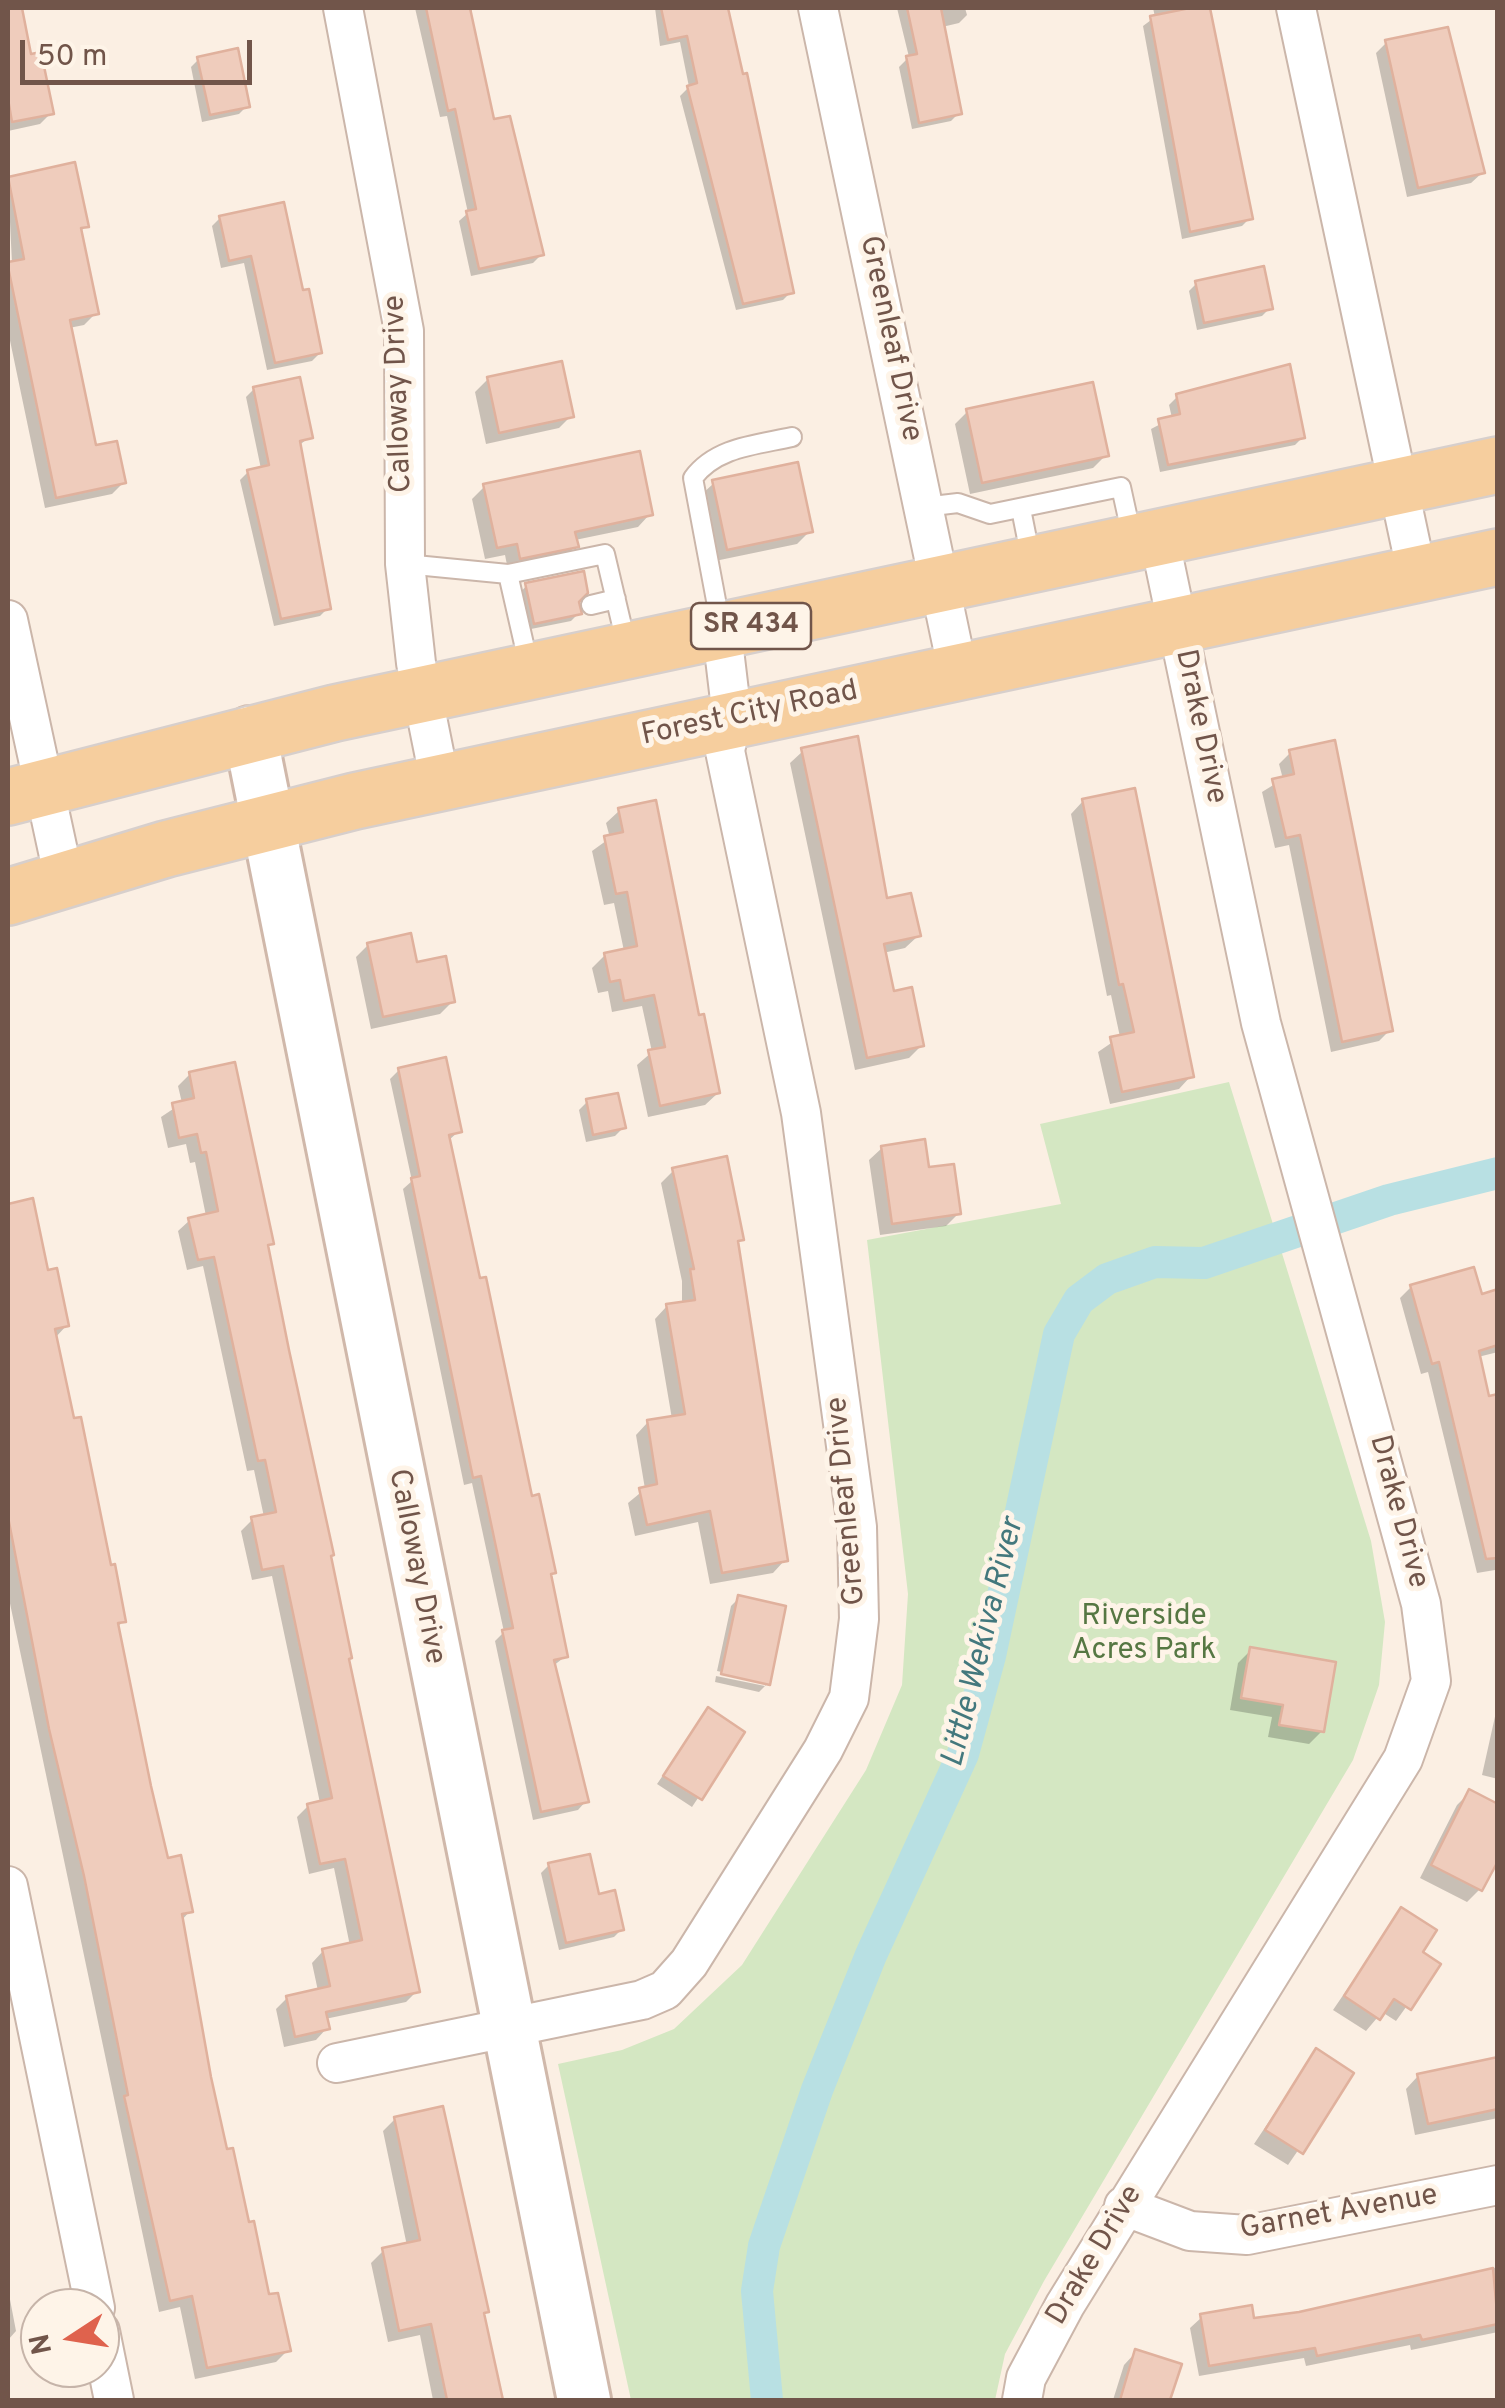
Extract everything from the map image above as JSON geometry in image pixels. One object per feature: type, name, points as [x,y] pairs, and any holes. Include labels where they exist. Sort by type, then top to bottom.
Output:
[{"type":"main road","name":"SR 434","points":[[26,792],[250,733],[422,694],[527,637],[629,652],[1498,465]]},
{"type":"main road","name":"Forest City Road","points":[[8,896],[267,822],[440,782],[1498,556]]},
{"type":"street","name":"Calloway Drive","points":[[344,8],[404,331],[406,564],[422,694],[440,782]]},
{"type":"street","name":"Greenleaf Drive","points":[[818,8],[958,672]]},
{"type":"street","points":[[1296,8],[1417,574]]},
{"type":"street","name":"Drake Drive","points":[[1022,2400],[1026,2378],[1124,2206],[1404,1758],[1431,1681],[1406,1541],[1261,1024],[1177,625],[1146,540]]},
{"type":"street","points":[[8,620],[26,792],[64,879]]},
{"type":"street","name":"Greenleaf Drive","points":[[337,2063],[642,2000],[666,1990],[689,1963],[824,1750],[849,1698],[860,1618],[857,1527],[801,1113],[726,751],[732,717],[722,633]]},
{"type":"street","name":"Calloway Drive","points":[[250,733],[584,2400]]},
{"type":"street","points":[[8,1886],[91,2288]]},
{"type":"street","name":"Garnet Avenue","points":[[1124,2206],[1190,2231],[1246,2235],[1498,2186]]},
{"type":"lane","points":[[722,633],[693,478],[705,462],[722,453],[792,436]]},
{"type":"lane","points":[[924,507],[958,502],[990,514],[1120,487],[1146,540]]},
{"type":"lane","points":[[1021,508],[1032,564]]},
{"type":"lane","points":[[406,564],[508,574],[606,554],[629,652]]},
{"type":"lane","points":[[508,574],[527,637]]},
{"type":"lane","points":[[591,605],[616,600]]},
{"type":"green space","name":"Riverside Acres Park","points":[[1229,1082],[1371,1541],[1385,1622],[1379,1685],[1353,1760],[1044,2281],[1005,2354],[995,2400],[631,2400],[558,2064],[622,2050],[674,2029],[742,1965],[866,1770],[902,1685],[908,1594],[867,1240],[1061,1204],[1040,1124]]},
{"type":"building","points":[[8,8],[22,8],[31,54],[41,52],[54,114],[12,122],[8,99]]},
{"type":"building","points":[[426,8],[470,8],[494,119],[510,116],[544,255],[479,269],[466,211],[476,209],[455,109],[448,111]]},
{"type":"building","points":[[661,8],[728,8],[743,74],[747,73],[794,293],[743,304],[687,86],[697,83],[687,36],[668,40]]},
{"type":"building","points":[[907,8],[941,8],[962,114],[919,123],[906,56],[917,54]]},
{"type":"building","points":[[1210,8],[1253,219],[1190,232],[1150,16]]},
{"type":"building","points":[[1448,27],[1485,173],[1418,188],[1385,40]]},
{"type":"building","points":[[238,48],[250,107],[210,115],[197,57]]},
{"type":"building","points":[[75,162],[89,227],[81,228],[99,314],[70,320],[96,445],[117,441],[126,483],[56,498],[8,267],[8,262],[24,259],[8,177]]},
{"type":"building","points":[[284,202],[303,290],[309,289],[322,353],[275,363],[251,256],[229,261],[219,216]]},
{"type":"building","points":[[1264,266],[1273,309],[1204,323],[1195,281]]},
{"type":"building","points":[[562,361],[574,417],[499,433],[487,377]]},
{"type":"building","points":[[1290,364],[1305,438],[1168,465],[1158,419],[1180,414],[1176,394]]},
{"type":"building","points":[[300,377],[313,438],[300,441],[331,609],[281,619],[247,470],[269,465],[253,387]]},
{"type":"building","points":[[1093,382],[1109,456],[982,483],[966,409]]},
{"type":"building","points":[[640,451],[653,515],[575,532],[579,547],[520,559],[517,544],[497,548],[483,484]]},
{"type":"building","points":[[798,462],[813,532],[727,550],[712,480]]},
{"type":"building","points":[[584,571],[588,593],[579,602],[582,614],[534,624],[525,583]]},
{"type":"building","points":[[858,736],[887,898],[911,893],[921,936],[884,944],[894,991],[912,987],[924,1046],[867,1058],[801,748]]},
{"type":"building","points":[[1335,740],[1393,1031],[1342,1042],[1300,835],[1286,838],[1272,779],[1294,774],[1289,750]]},
{"type":"building","points":[[1135,788],[1194,1077],[1122,1092],[1110,1037],[1134,1032],[1123,984],[1119,985],[1082,799]]},
{"type":"building","points":[[656,800],[699,1015],[704,1014],[720,1093],[660,1106],[648,1050],[665,1047],[654,995],[624,1001],[620,980],[610,982],[604,953],[637,946],[627,892],[616,894],[604,836],[623,832],[618,808]]},
{"type":"building","points":[[411,933],[417,962],[446,956],[455,1002],[383,1017],[367,943]]},
{"type":"building","points":[[446,1057],[462,1132],[449,1135],[480,1278],[486,1277],[532,1496],[539,1494],[556,1573],[551,1574],[568,1657],[554,1660],[589,1802],[541,1812],[502,1630],[513,1628],[481,1476],[473,1478],[411,1178],[420,1176],[398,1068]]},
{"type":"building","points":[[235,1062],[274,1244],[268,1245],[289,1350],[334,1555],[331,1556],[352,1658],[349,1659],[420,1992],[326,2012],[330,2029],[295,2037],[286,1996],[330,1986],[322,1949],[362,1940],[345,1859],[320,1864],[307,1804],[332,1798],[283,1566],[262,1570],[251,1517],[276,1512],[265,1460],[258,1461],[214,1257],[198,1260],[188,1218],[218,1211],[206,1152],[201,1153],[197,1134],[179,1138],[172,1103],[194,1098],[189,1072]]},
{"type":"building","points":[[618,1093],[626,1128],[593,1135],[586,1099]]},
{"type":"building","points":[[925,1139],[929,1167],[954,1164],[961,1214],[892,1224],[881,1146]]},
{"type":"building","points":[[727,1156],[744,1240],[738,1241],[788,1561],[722,1573],[710,1511],[647,1525],[639,1488],[657,1484],[647,1420],[685,1414],[666,1304],[695,1300],[690,1269],[694,1269],[672,1168]]},
{"type":"building","points":[[33,1198],[48,1270],[57,1268],[69,1326],[55,1329],[74,1418],[81,1417],[111,1565],[115,1564],[126,1622],[118,1623],[151,1786],[168,1858],[181,1855],[193,1912],[182,1914],[227,2149],[233,2148],[269,2294],[278,2293],[291,2351],[207,2368],[192,2296],[170,2301],[124,2096],[128,2095],[8,1517],[8,1204]]},
{"type":"building","points":[[1474,1267],[1482,1294],[1498,1289],[1498,1345],[1479,1351],[1489,1396],[1498,1394],[1498,1558],[1486,1559],[1439,1362],[1432,1364],[1410,1285]]},
{"type":"building","points":[[738,1595],[786,1606],[770,1685],[721,1674]]},
{"type":"building","points":[[1250,1647],[1336,1662],[1324,1732],[1279,1725],[1283,1705],[1241,1698]]},
{"type":"building","points":[[708,1707],[745,1732],[702,1800],[663,1776]]},
{"type":"building","points":[[1469,1789],[1498,1804],[1498,1861],[1482,1891],[1431,1865]]},
{"type":"building","points":[[590,1854],[599,1894],[615,1890],[624,1930],[566,1943],[548,1863]]},
{"type":"building","points":[[1401,1907],[1437,1930],[1423,1952],[1441,1964],[1411,2010],[1394,1999],[1380,2020],[1344,1996]]},
{"type":"building","points":[[1316,2048],[1354,2073],[1303,2154],[1265,2130]]},
{"type":"building","points":[[1498,2057],[1498,2109],[1428,2124],[1417,2074]]},
{"type":"building","points":[[443,2106],[489,2312],[484,2313],[503,2400],[447,2400],[431,2324],[399,2331],[382,2248],[420,2240],[394,2117]]},
{"type":"building","points":[[1493,2268],[1498,2324],[1317,2356],[1315,2348],[1209,2366],[1200,2314],[1252,2305],[1254,2318],[1299,2312]]},
{"type":"building","points":[[1135,2349],[1182,2364],[1170,2400],[1120,2400]]},
{"type":"waterway","name":"Little Wekiva River","points":[[767,2400],[757,2291],[764,2246],[817,2090],[871,1955],[963,1754],[990,1656],[1059,1334],[1079,1300],[1107,1279],[1155,1262],[1204,1263],[1389,1200],[1498,1173]]}]
